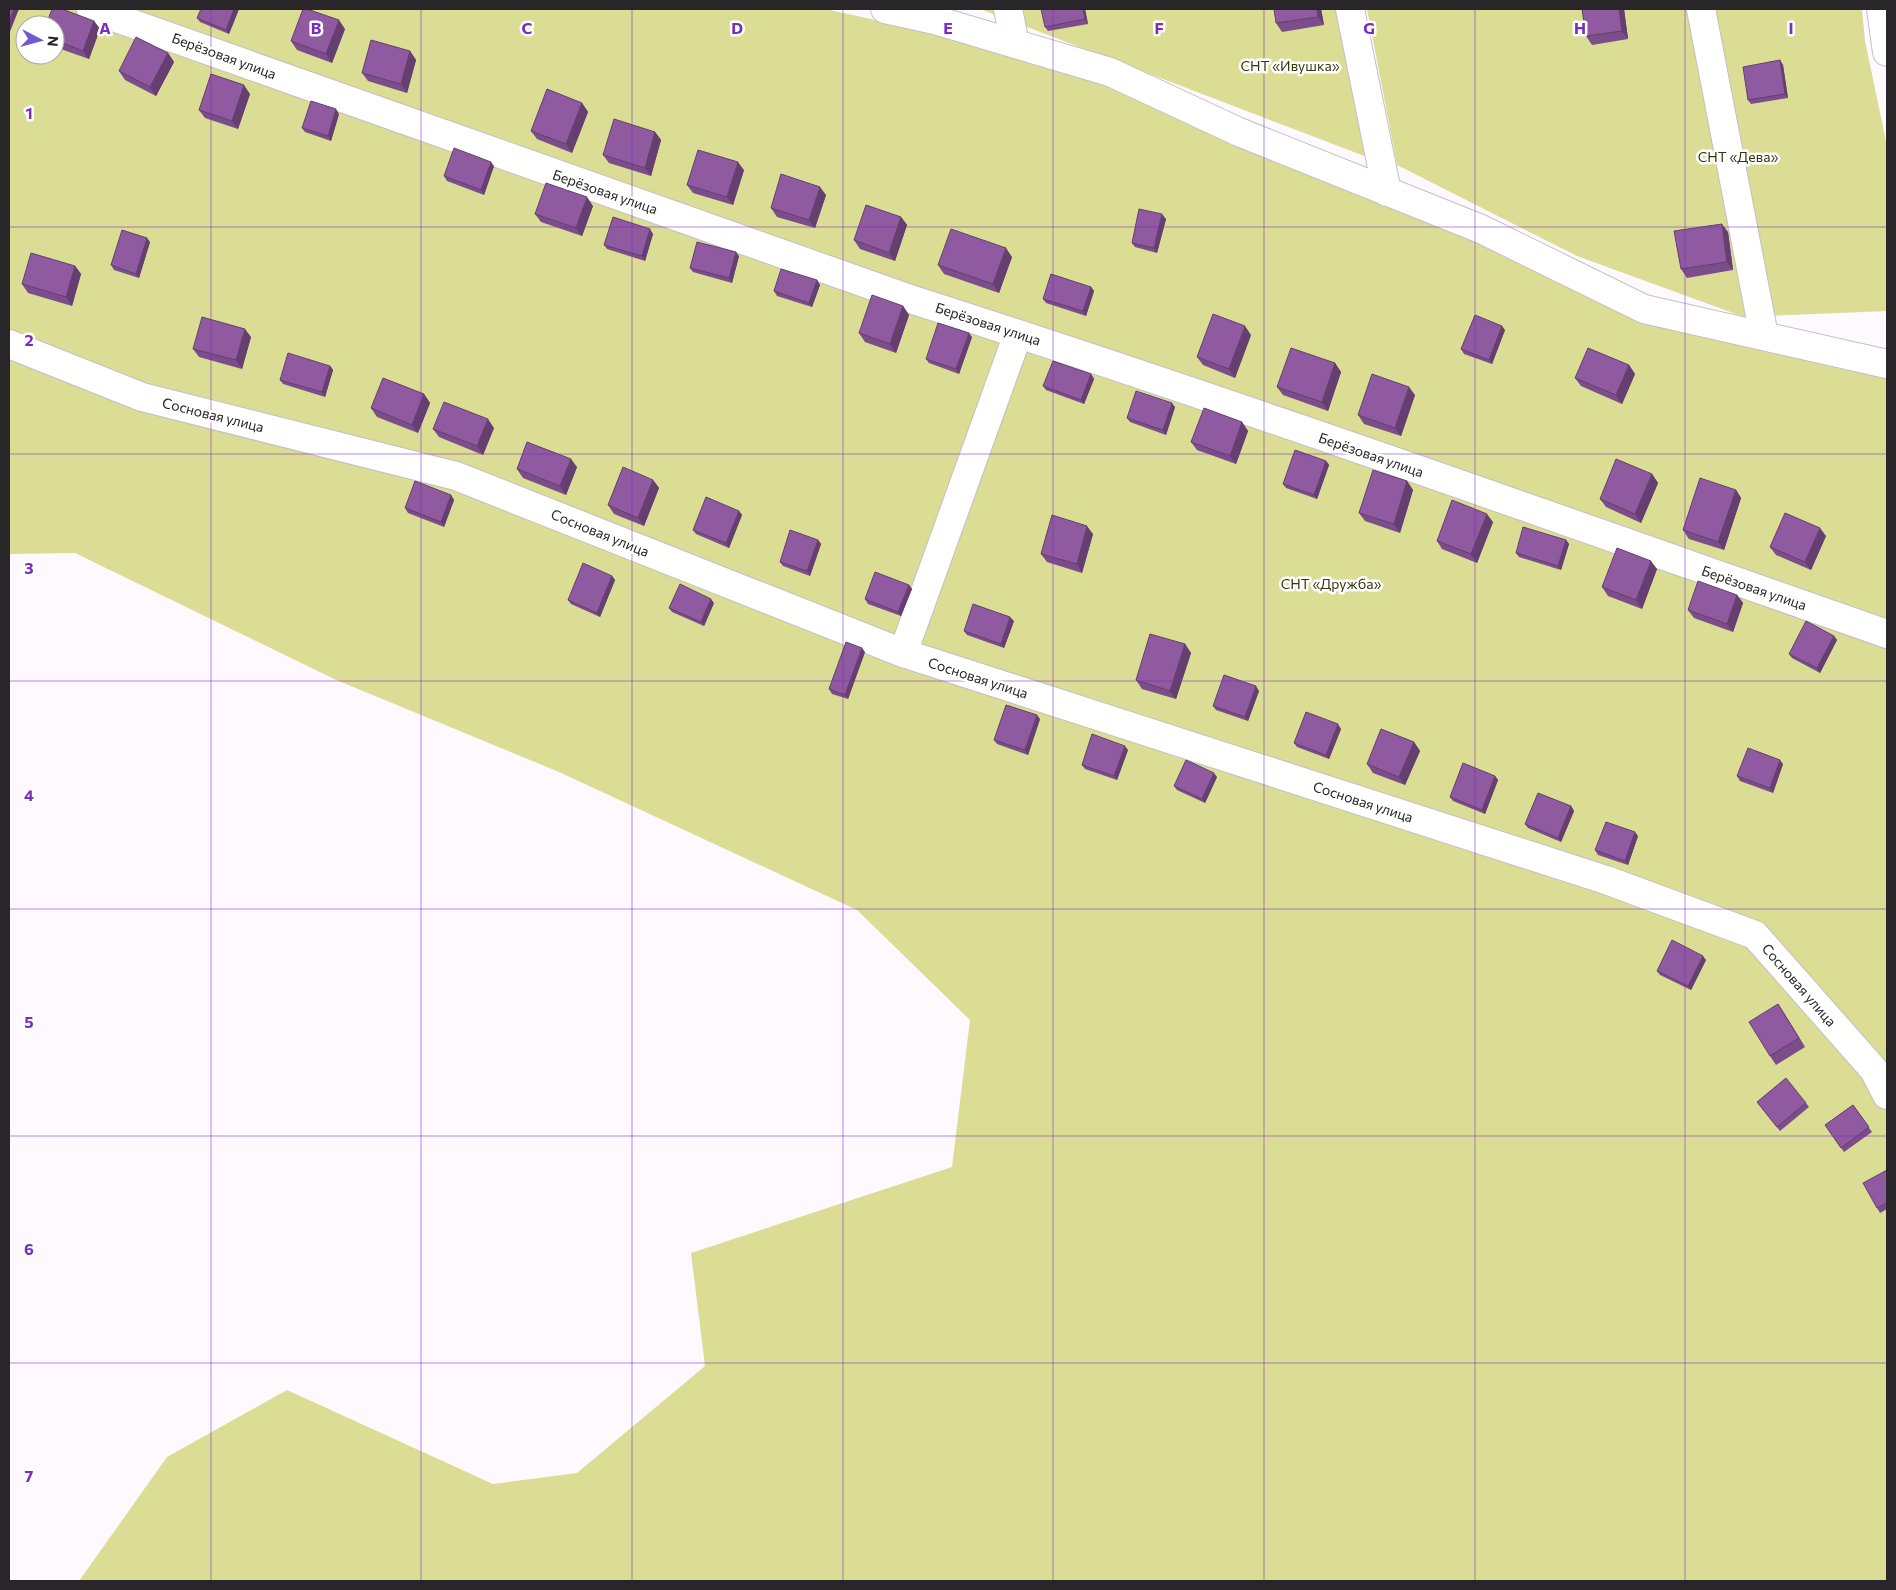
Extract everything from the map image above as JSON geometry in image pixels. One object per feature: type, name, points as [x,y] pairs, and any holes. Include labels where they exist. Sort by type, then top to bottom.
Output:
[{"type":"lane","name":"Берёзовая улица","points":[[91,9],[907,298],[1018,334],[1887,634]]},
{"type":"lane","points":[[885,9],[935,20],[1110,72],[1239,132],[1481,229],[1644,309],[1887,364]]},
{"type":"lane","points":[[1008,9],[1015,44]]},
{"type":"lane","points":[[1350,9],[1387,192]]},
{"type":"lane","points":[[1701,9],[1764,336]]},
{"type":"lane","points":[[1881,9],[1887,52]]},
{"type":"lane","points":[[903,653],[1018,334]]},
{"type":"lane","name":"Сосновая улица","points":[[9,344],[142,397],[456,476],[903,653],[1606,880],[1755,936],[1874,1070],[1887,1095]]},
{"type":"green space","name":"СНТ «Дружба»","points":[[9,9],[825,9],[935,33],[1108,85],[1473,240],[1887,376],[1887,1581],[79,1581],[167,1457],[287,1390],[493,1484],[577,1473],[705,1366],[691,1253],[952,1167],[970,1020],[857,910],[559,772],[334,679],[75,553],[9,554]]},
{"type":"green space","name":"СНТ «Ивушка»","points":[[980,9],[1337,9],[1367,157]]},
{"type":"green space","name":"СНТ «Дева»","points":[[1367,9],[1862,9],[1865,41],[1887,146],[1887,311],[1744,317],[1577,256],[1397,165]]},
{"type":"building","points":[[9,9],[14,9],[9,22]]},
{"type":"building","points":[[52,9],[62,9],[94,21],[83,51],[65,44],[65,15],[50,15]]},
{"type":"building","points":[[201,9],[234,9],[226,30],[197,18]]},
{"type":"building","points":[[303,9],[339,20],[326,54],[291,41]]},
{"type":"building","points":[[1041,9],[1083,9],[1085,19],[1045,27]]},
{"type":"building","points":[[1274,9],[1317,9],[1318,17],[1276,23]]},
{"type":"building","points":[[1582,9],[1619,9],[1622,31],[1586,36]]},
{"type":"building","points":[[136,37],[168,53],[150,87],[119,71]]},
{"type":"building","points":[[371,40],[410,51],[401,84],[362,73]]},
{"type":"building","points":[[1780,60],[1785,94],[1748,100],[1743,67]]},
{"type":"building","points":[[211,74],[244,85],[232,121],[199,110]]},
{"type":"building","points":[[547,89],[582,103],[566,144],[531,131]]},
{"type":"building","points":[[311,101],[336,109],[328,136],[302,128]]},
{"type":"building","points":[[614,119],[655,132],[645,168],[603,155]]},
{"type":"building","points":[[454,148],[491,162],[481,190],[444,176]]},
{"type":"building","points":[[698,150],[738,162],[727,197],[687,185]]},
{"type":"building","points":[[781,174],[820,187],[809,220],[771,208]]},
{"type":"building","points":[[546,183],[587,197],[576,228],[535,214]]},
{"type":"building","points":[[866,205],[901,217],[889,253],[854,240]]},
{"type":"building","points":[[1139,209],[1162,214],[1154,248],[1132,243]]},
{"type":"building","points":[[613,217],[650,229],[642,256],[604,245]]},
{"type":"building","points":[[1722,224],[1727,262],[1681,269],[1674,231]]},
{"type":"building","points":[[951,229],[1006,248],[993,284],[938,265]]},
{"type":"building","points":[[122,230],[147,238],[136,274],[111,265]]},
{"type":"building","points":[[697,242],[736,252],[729,278],[690,268]]},
{"type":"building","points":[[31,253],[75,266],[66,297],[22,284]]},
{"type":"building","points":[[781,269],[817,280],[809,303],[774,291]]},
{"type":"building","points":[[1051,274],[1091,287],[1083,311],[1043,299]]},
{"type":"building","points":[[872,295],[903,306],[890,344],[859,333]]},
{"type":"building","points":[[1213,314],[1245,326],[1229,369],[1197,357]]},
{"type":"building","points":[[1475,315],[1502,326],[1489,360],[1461,349]]},
{"type":"building","points":[[202,317],[245,329],[236,360],[193,349]]},
{"type":"building","points":[[938,323],[969,333],[956,369],[926,359]]},
{"type":"building","points":[[1291,348],[1335,363],[1322,402],[1277,387]]},
{"type":"building","points":[[1588,348],[1629,365],[1616,395],[1575,378]]},
{"type":"building","points":[[288,353],[330,366],[322,392],[280,380]]},
{"type":"building","points":[[1053,361],[1091,374],[1081,400],[1043,386]]},
{"type":"building","points":[[1372,374],[1409,387],[1395,428],[1358,415]]},
{"type":"building","points":[[383,378],[424,394],[412,425],[371,408]]},
{"type":"building","points":[[1136,391],[1172,403],[1163,430],[1127,418]]},
{"type":"building","points":[[444,402],[488,419],[477,446],[433,429]]},
{"type":"building","points":[[1204,408],[1242,422],[1230,456],[1191,442]]},
{"type":"building","points":[[527,442],[571,459],[560,486],[517,469]]},
{"type":"building","points":[[1295,450],[1326,461],[1314,495],[1283,484]]},
{"type":"building","points":[[1616,459],[1652,474],[1635,514],[1600,499]]},
{"type":"building","points":[[623,467],[653,480],[638,518],[608,505]]},
{"type":"building","points":[[1373,470],[1407,481],[1394,524],[1359,513]]},
{"type":"building","points":[[1700,478],[1736,490],[1718,542],[1683,530]]},
{"type":"building","points":[[415,481],[451,495],[441,522],[405,508]]},
{"type":"building","points":[[706,497],[739,511],[726,543],[693,530]]},
{"type":"building","points":[[1452,500],[1487,514],[1471,554],[1437,541]]},
{"type":"building","points":[[1785,513],[1820,528],[1805,562],[1770,547]]},
{"type":"building","points":[[1052,515],[1087,526],[1077,564],[1041,554]]},
{"type":"building","points":[[1523,527],[1566,540],[1558,566],[1516,553]]},
{"type":"building","points":[[790,530],[818,540],[807,571],[780,562]]},
{"type":"building","points":[[1617,548],[1651,561],[1636,600],[1602,587]]},
{"type":"building","points":[[583,563],[612,576],[597,613],[568,600]]},
{"type":"building","points":[[875,572],[909,585],[898,612],[865,599]]},
{"type":"building","points":[[1698,581],[1737,595],[1727,624],[1688,610]]},
{"type":"building","points":[[680,584],[711,599],[701,622],[669,608]]},
{"type":"building","points":[[973,604],[1010,617],[1001,644],[964,631]]},
{"type":"building","points":[[1806,621],[1834,636],[1817,668],[1789,654]]},
{"type":"building","points":[[1150,634],[1185,644],[1170,691],[1136,680]]},
{"type":"building","points":[[846,642],[862,648],[845,695],[829,689]]},
{"type":"building","points":[[1224,675],[1256,686],[1245,717],[1213,706]]},
{"type":"building","points":[[1006,705],[1037,715],[1025,750],[994,740]]},
{"type":"building","points":[[1306,712],[1338,724],[1326,755],[1294,743]]},
{"type":"building","points":[[1381,729],[1414,742],[1399,777],[1367,764]]},
{"type":"building","points":[[1092,734],[1125,746],[1114,776],[1082,765]]},
{"type":"building","points":[[1748,748],[1780,760],[1770,788],[1737,776]]},
{"type":"building","points":[[1186,760],[1214,773],[1202,799],[1174,786]]},
{"type":"building","points":[[1463,763],[1495,776],[1482,810],[1450,797]]},
{"type":"building","points":[[1538,793],[1571,806],[1558,838],[1525,824]]},
{"type":"building","points":[[1606,822],[1635,832],[1625,861],[1595,850]]},
{"type":"building","points":[[1672,940],[1703,956],[1688,986],[1657,971]]},
{"type":"building","points":[[1778,1004],[1799,1038],[1770,1056],[1749,1022]]},
{"type":"building","points":[[1786,1078],[1806,1103],[1777,1127],[1757,1102]]},
{"type":"building","points":[[1853,1105],[1869,1127],[1841,1148],[1825,1125]]},
{"type":"building","points":[[1887,1170],[1887,1203],[1877,1208],[1863,1183]]}]
